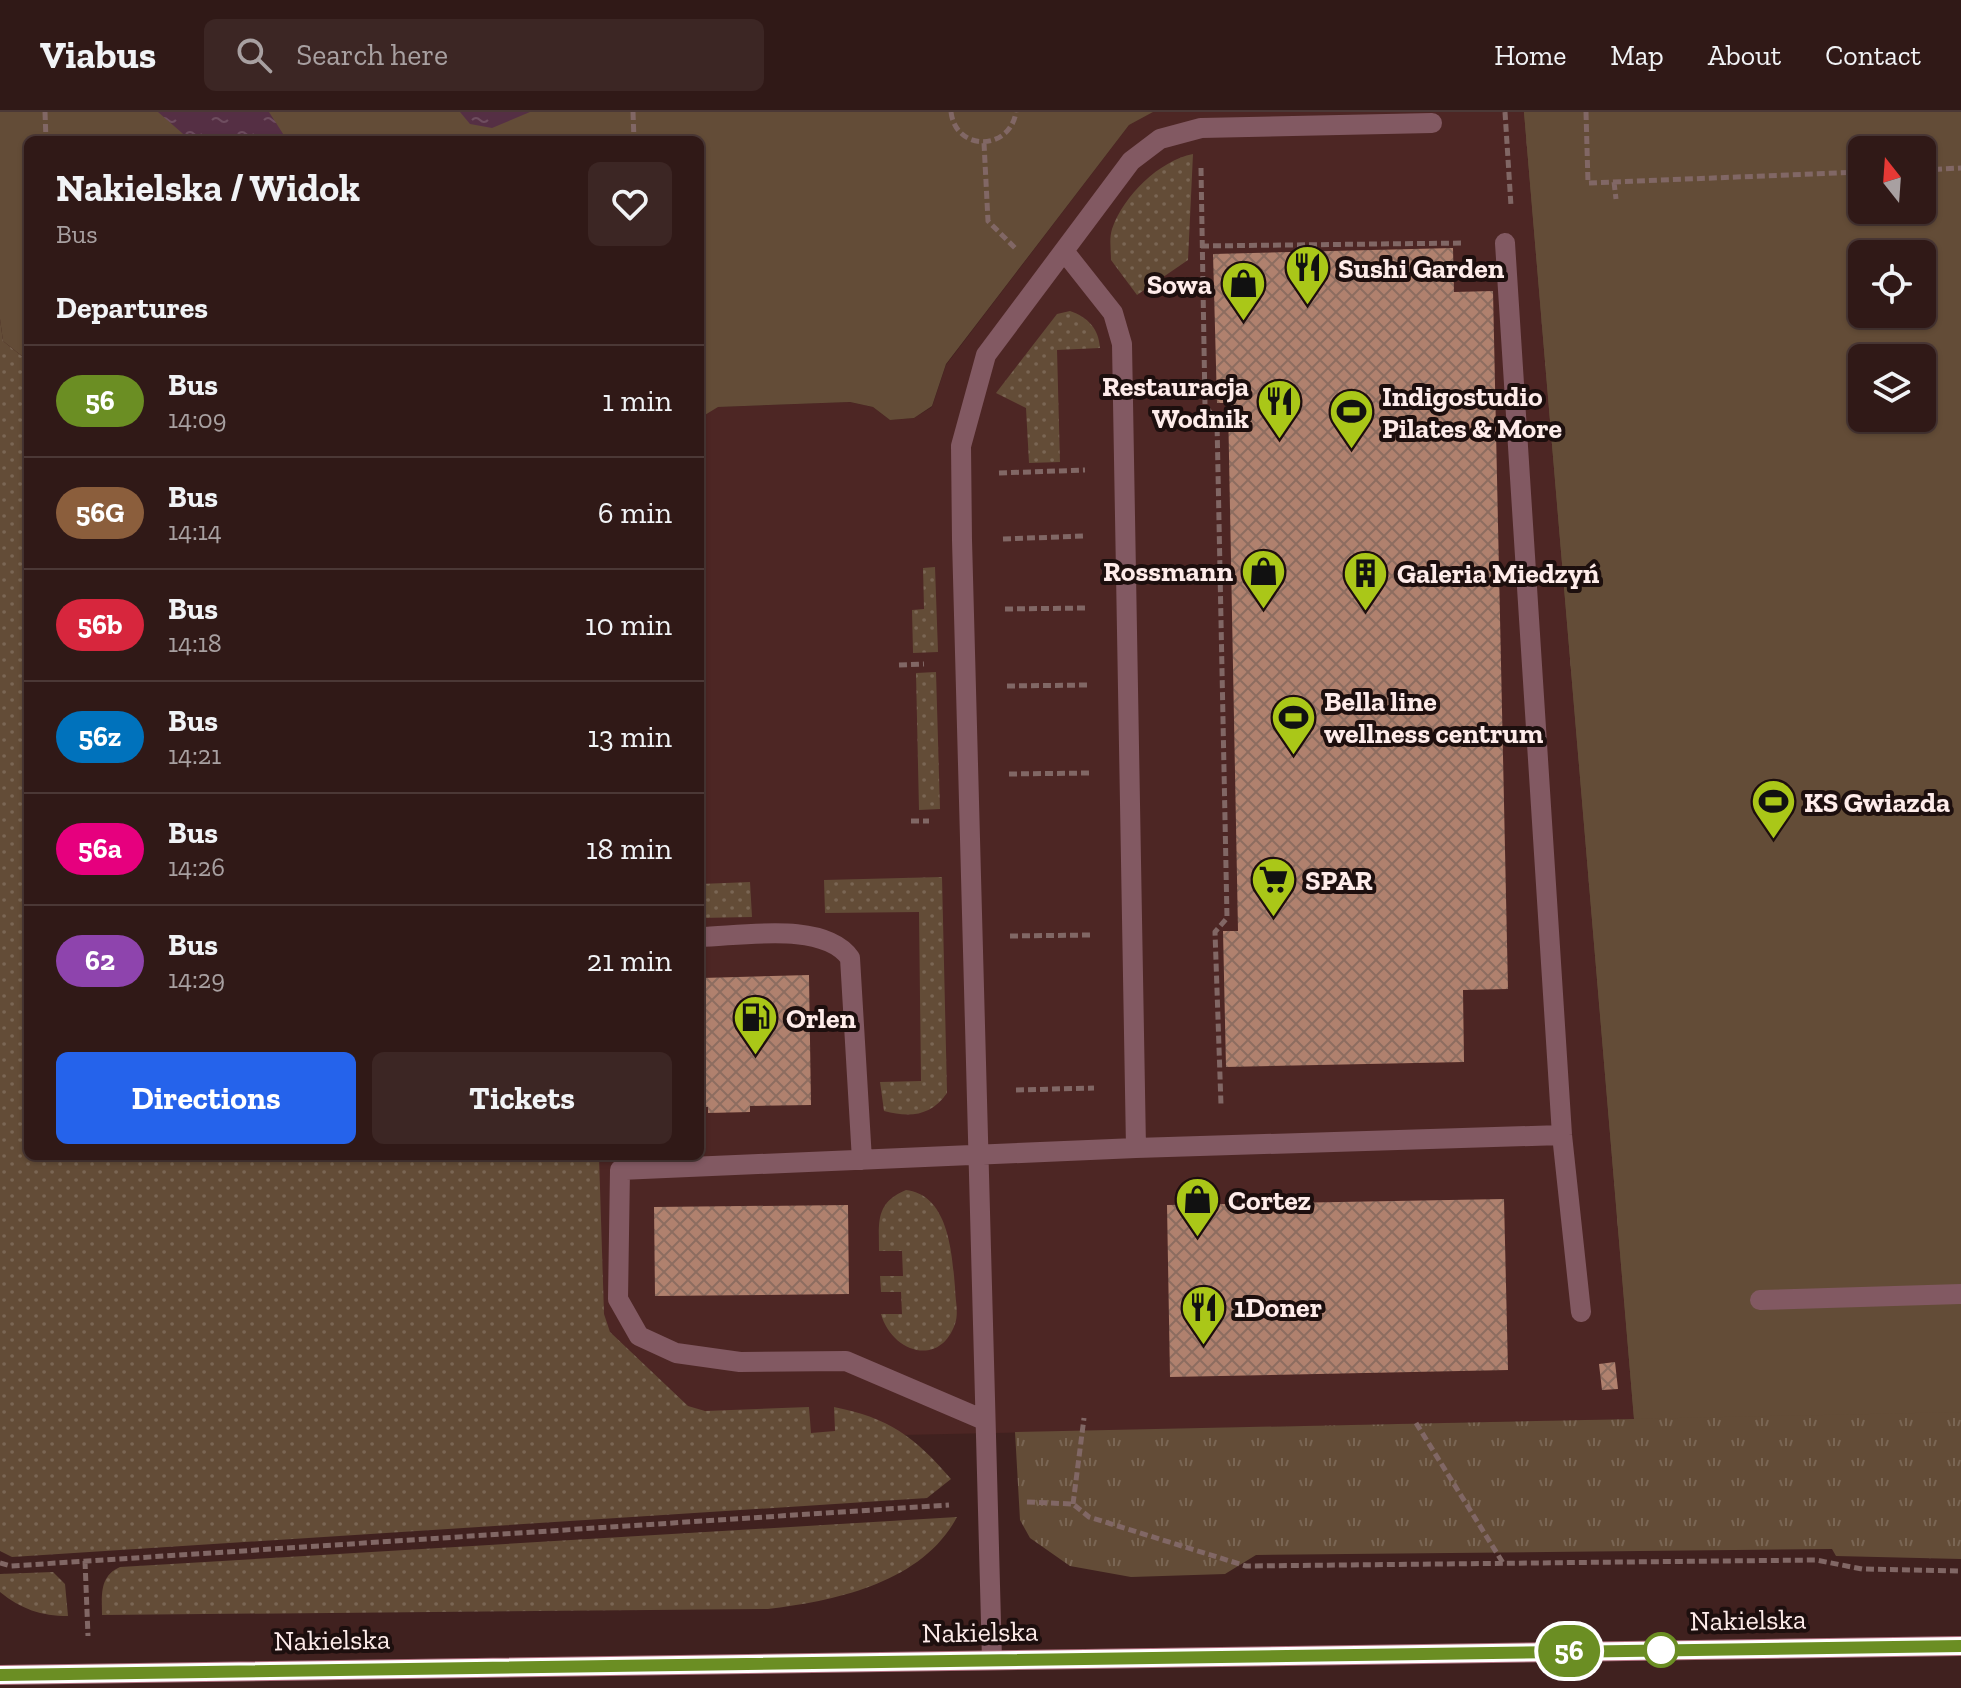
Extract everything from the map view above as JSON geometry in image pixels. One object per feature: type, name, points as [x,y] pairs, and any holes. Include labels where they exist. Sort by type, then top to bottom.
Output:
[{"type":"main road","name":"Nakielska","points":[[0,1675],[89,1672],[198,1679],[992,1660],[1961,1646]]},
{"type":"lane","points":[[992,1660],[961,446],[986,355],[1131,161],[1160,139],[1201,128],[1432,123]]},
{"type":"lane","points":[[1505,243],[1562,1135],[1581,1312]]},
{"type":"lane","points":[[1064,251],[1102,296],[1119,328],[1127,535],[1136,1148]]},
{"type":"lane","points":[[704,937],[792,934],[823,937],[841,944],[850,958],[862,1160]]},
{"type":"lane","points":[[984,1420],[846,1361],[740,1362],[676,1353],[639,1336],[618,1299],[620,1163],[979,1157],[1136,1148],[1562,1135]]},
{"type":"lane","points":[[1760,1300],[1961,1294]]},
{"type":"path","points":[[45,112],[46,136]]},
{"type":"path","points":[[633,112],[634,136]]},
{"type":"path","points":[[951,112],[957,129],[964,136],[984,143],[1003,137],[1011,129],[1016,112]]},
{"type":"path","points":[[1201,246],[1505,243],[1512,220],[1505,112]]},
{"type":"path","points":[[1586,112],[1588,183],[1848,173]]},
{"type":"path","points":[[1201,128],[1205,405],[1217,422],[1227,918],[1215,932],[1222,1146]]},
{"type":"path","points":[[984,143],[988,221],[1046,276]]},
{"type":"path","points":[[1936,169],[1961,168]]},
{"type":"path","points":[[1614,182],[1616,199]]},
{"type":"path","points":[[962,474],[1125,469]]},
{"type":"path","points":[[962,540],[1127,535]]},
{"type":"path","points":[[964,610],[1128,608]]},
{"type":"path","points":[[966,687],[1129,685]]},
{"type":"path","points":[[968,775],[1131,772]]},
{"type":"path","points":[[973,936],[1133,935]]},
{"type":"path","points":[[977,1091],[1135,1086]]},
{"type":"path","points":[[1073,1504],[1084,1418]]},
{"type":"path","points":[[1416,1423],[1504,1564]]},
{"type":"path","points":[[85,1561],[89,1672]]},
{"type":"shaded area","points":[[1152,112],[1524,112],[1634,1419],[624,1441],[572,1160],[704,1160],[704,415],[717,407],[850,402],[873,407],[890,420],[914,418],[932,407],[946,365],[1129,125]]},
{"type":"green space","points":[[0,112],[1153,112],[1129,125],[946,364],[932,406],[914,418],[890,420],[873,407],[850,402],[718,407],[704,416],[704,136],[24,136],[24,358],[3,341],[0,319]]},
{"type":"green space","name":"KS Gwiazda","points":[[1524,112],[1961,112],[1961,1559],[1836,1556],[1832,1549],[1256,1555],[1225,1574],[1131,1577],[1070,1566],[1030,1538],[1020,1520],[1015,1432],[1634,1419]]},
{"type":"green space","name":"KS Gwiazda","points":[[1524,112],[1961,112],[1961,1412],[1634,1419]]},
{"type":"green space","points":[[1193,154],[1188,260],[1137,295],[1111,260],[1112,229],[1125,204],[1144,181],[1168,164]]},
{"type":"green space","points":[[1070,311],[1091,325],[1100,348],[1057,350],[1060,462],[1029,463],[1026,408],[996,393],[1057,314]]},
{"type":"green space","points":[[0,319],[3,341],[24,358],[24,1160],[599,1160],[604,1314],[610,1332],[688,1406],[705,1411],[809,1407],[811,1433],[835,1431],[834,1407],[853,1411],[885,1423],[912,1440],[951,1479],[927,1498],[12,1557],[0,1551]]},
{"type":"green space","points":[[935,567],[938,652],[913,653],[912,610],[924,609],[923,568]]},
{"type":"green space","points":[[936,672],[940,809],[919,810],[916,673]]},
{"type":"green space","points":[[942,877],[947,1093],[927,1111],[911,1114],[884,1111],[880,1082],[921,1081],[919,912],[825,913],[824,880]]},
{"type":"green space","points":[[750,882],[752,917],[704,918],[704,884]]},
{"type":"green space","points":[[906,1190],[920,1194],[931,1203],[940,1214],[950,1243],[957,1311],[955,1324],[948,1338],[938,1347],[927,1350],[916,1350],[895,1338],[881,1314],[902,1314],[901,1292],[881,1292],[880,1276],[903,1276],[902,1251],[879,1251],[879,1231],[884,1207]]},
{"type":"green space","points":[[957,1517],[942,1540],[899,1573],[848,1594],[768,1609],[102,1615],[105,1581],[120,1567]]},
{"type":"green space","points":[[53,1572],[65,1584],[68,1616],[32,1610],[0,1592],[0,1574]]},
{"type":"water","points":[[158,112],[269,112],[284,136],[185,136]]},
{"type":"water","points":[[460,112],[530,112],[492,128],[470,124]]},
{"type":"building","name":"Galeria Miedzyń","points":[[1453,248],[1454,292],[1493,291],[1508,989],[1463,990],[1464,1062],[1226,1067],[1223,931],[1238,931],[1228,403],[1217,403],[1213,254]]},
{"type":"building","name":"Orlen","points":[[809,975],[811,1105],[750,1106],[750,1112],[708,1113],[708,1107],[704,1107],[704,978]]},
{"type":"building","points":[[1504,1199],[1508,1370],[1170,1377],[1167,1205]]},
{"type":"building","points":[[848,1205],[849,1294],[655,1296],[654,1207]]},
{"type":"building","points":[[1615,1362],[1618,1389],[1602,1390],[1599,1364]]},
{"type":"bus line","name":"56","points":[[0,1675],[1961,1646]]},
{"type":"place","name":"Sushi Garden","points":[[1307,307]]},
{"type":"place","name":"Sowa","points":[[1243,323]]},
{"type":"place","name":"Restauracja Wodnik","points":[[1280,441]]},
{"type":"place","name":"Indigostudio Pilates & More","points":[[1351,451]]},
{"type":"place","name":"Rossmann","points":[[1264,610]]},
{"type":"place","name":"Galeria Miedzyń","points":[[1366,612]]},
{"type":"place","name":"Bella line wellness centrum","points":[[1293,756]]},
{"type":"place","name":"KS Gwiazda","points":[[1773,841]]},
{"type":"place","name":"SPAR","points":[[1274,919]]},
{"type":"place","name":"Orlen","points":[[755,1057]]},
{"type":"place","name":"Cortez","points":[[1197,1239]]},
{"type":"place","name":"1Doner","points":[[1203,1346]]}]
